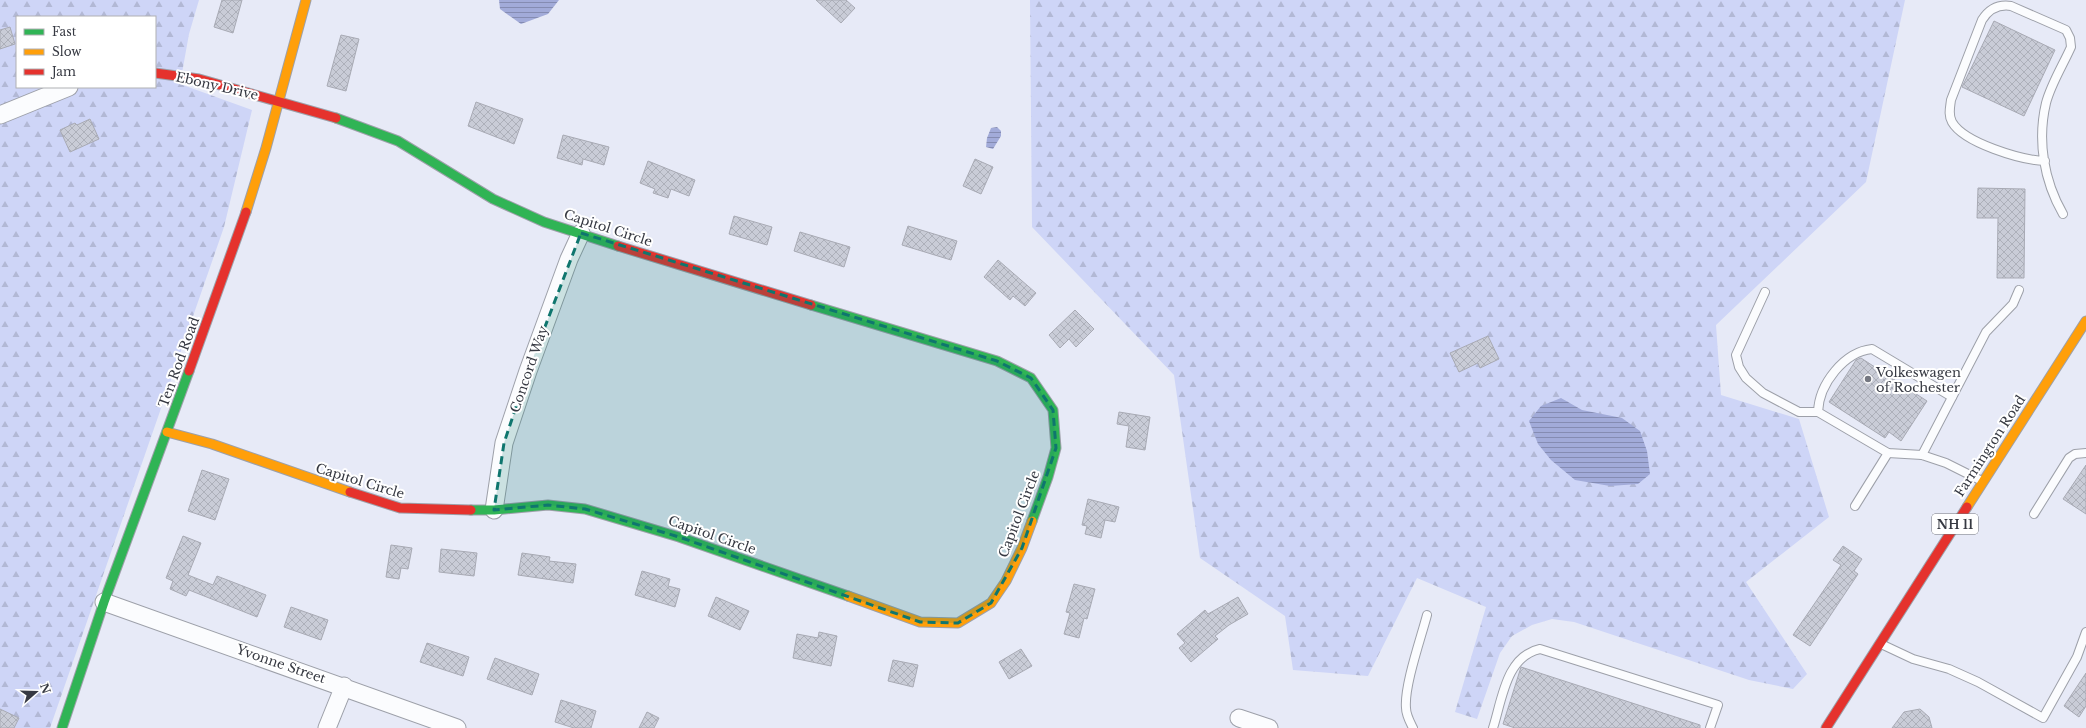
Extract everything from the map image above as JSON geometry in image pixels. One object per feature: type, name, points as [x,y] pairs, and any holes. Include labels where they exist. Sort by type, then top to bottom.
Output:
[{"type":"main road","name":"Ten Rod Road","points":[[62,728],[104,602],[240,231],[280,101],[306,0]]},
{"type":"main road","name":"Ebony Drive","points":[[156,72],[199,79],[280,101]]},
{"type":"main road","name":"Capitol Circle","points":[[167,432],[212,444],[369,500],[400,508],[437,510],[494,510],[548,506],[585,509],[679,537],[920,622],[958,623],[991,604],[1006,582],[1025,541],[1048,477],[1056,448],[1053,410],[1031,378],[990,358],[544,222],[493,200],[398,141],[352,124],[280,101]]},
{"type":"main road","name":"Farmington Road","points":[[1826,728],[1982,481],[2086,321]]},
{"type":"street","points":[[0,115],[67,88]]},
{"type":"street","name":"Concord Way","points":[[494,510],[504,443],[528,371],[569,258],[581,233]]},
{"type":"street","name":"Yvonne Street","points":[[104,602],[344,686],[457,728]]},
{"type":"street","points":[[327,728],[344,686]]},
{"type":"street","points":[[1239,718],[1269,728]]},
{"type":"lane","points":[[2045,161],[2023,159],[1972,139],[1963,135],[1951,120],[1949,111],[1951,100],[1982,20],[1987,12],[1996,6],[2011,6],[2066,30],[2070,38],[2071,47],[2046,102],[2042,134],[2045,161],[2050,185],[2063,214]]},
{"type":"lane","points":[[1922,455],[1986,332],[2013,304],[2019,290]]},
{"type":"lane","points":[[1765,292],[1736,355],[1739,367],[1746,378],[1763,393],[1799,412],[1818,412],[1888,453],[1922,455],[1946,463],[1982,481]]},
{"type":"lane","points":[[1818,412],[1818,400],[1824,388],[1849,357],[1861,350],[1872,349],[1880,352],[1952,397]]},
{"type":"lane","points":[[1856,506],[1888,453]]},
{"type":"lane","points":[[2034,514],[2069,458],[2075,454],[2086,453]]},
{"type":"lane","points":[[1413,728],[1409,722],[1406,708],[1407,693],[1427,615]]},
{"type":"lane","points":[[1879,643],[1913,659],[1949,669],[1978,682],[2042,718],[2077,657],[2086,632]]},
{"type":"lane","points":[[1493,728],[1510,672],[1519,659],[1529,651],[1540,649],[1718,705],[1710,728]]},
{"type":"highlighted area","points":[[581,233],[997,361],[1031,378],[1053,410],[1056,448],[1022,548],[991,603],[958,623],[920,622],[679,537],[585,509],[548,505],[494,510],[504,443],[528,371]]},
{"type":"green space","points":[[0,0],[199,0],[189,34],[180,84],[252,110],[224,227],[50,728],[0,728]]},
{"type":"green space","points":[[1030,0],[1905,0],[1866,182],[1716,325],[1721,395],[1799,419],[1829,517],[1746,582],[1807,674],[1793,689],[1749,680],[1574,622],[1552,619],[1532,625],[1512,636],[1500,653],[1477,719],[1455,712],[1486,607],[1417,578],[1368,676],[1293,670],[1285,616],[1200,558],[1174,375],[1032,227]]},
{"type":"shaded area","points":[[499,0],[559,0],[548,14],[521,24],[500,9]]},
{"type":"shaded area","points":[[997,127],[1001,131],[1001,136],[993,149],[986,147],[987,138],[991,128]]},
{"type":"shaded area","points":[[1561,398],[1582,410],[1622,418],[1640,431],[1647,451],[1650,474],[1638,484],[1610,486],[1575,480],[1551,460],[1538,444],[1529,421],[1541,406]]},
{"type":"building","points":[[222,0],[242,0],[233,33],[214,27]]},
{"type":"building","points":[[816,0],[846,0],[855,8],[841,23]]},
{"type":"building","points":[[1994,21],[2055,50],[2024,116],[1962,87]]},
{"type":"building","points":[[10,27],[15,44],[0,49],[0,30]]},
{"type":"building","points":[[341,35],[359,39],[346,91],[327,86]]},
{"type":"building","points":[[476,102],[523,119],[514,144],[468,126]]},
{"type":"building","points":[[90,119],[99,139],[70,152],[60,130],[75,123],[77,125]]},
{"type":"building","points":[[563,135],[609,147],[604,165],[583,159],[582,165],[557,158]]},
{"type":"building","points":[[975,159],[993,167],[981,194],[963,186]]},
{"type":"building","points":[[648,161],[695,180],[689,196],[671,189],[668,198],[653,193],[655,189],[640,183]]},
{"type":"building","points":[[1978,188],[2025,189],[2024,278],[1997,278],[1998,218],[1977,218]]},
{"type":"building","points":[[734,216],[772,227],[767,245],[729,234]]},
{"type":"building","points":[[908,226],[957,241],[951,260],[902,245]]},
{"type":"building","points":[[800,232],[850,247],[844,267],[794,251]]},
{"type":"building","points":[[998,260],[1036,293],[1025,306],[1013,296],[1010,300],[984,277]]},
{"type":"building","points":[[1075,310],[1094,329],[1076,347],[1069,339],[1060,348],[1049,335]]},
{"type":"building","points":[[1488,336],[1499,359],[1480,368],[1478,363],[1459,372],[1450,353]]},
{"type":"building","name":"Volkeswagen of Rochester","points":[[1861,358],[1927,401],[1901,441],[1889,432],[1885,438],[1829,402],[1856,360]]},
{"type":"building","points":[[1119,412],[1150,417],[1145,450],[1126,447],[1129,426],[1117,424]]},
{"type":"building","points":[[2086,465],[2086,514],[2063,499]]},
{"type":"building","points":[[202,470],[229,479],[215,520],[188,511]]},
{"type":"building","points":[[1088,499],[1119,507],[1115,522],[1105,520],[1101,538],[1085,534],[1087,526],[1082,525]]},
{"type":"building","points":[[183,536],[201,543],[188,575],[213,585],[217,576],[266,595],[257,617],[189,590],[186,596],[170,589],[173,581],[166,578]]},
{"type":"building","points":[[391,545],[412,548],[408,569],[401,568],[399,579],[386,577]]},
{"type":"building","points":[[1843,546],[1862,559],[1854,571],[1858,574],[1810,646],[1793,635],[1841,565],[1833,560]]},
{"type":"building","points":[[441,549],[477,553],[474,576],[439,572]]},
{"type":"building","points":[[522,553],[550,557],[549,561],[576,564],[573,583],[518,575]]},
{"type":"building","points":[[642,571],[670,579],[668,586],[680,589],[675,607],[635,595]]},
{"type":"building","points":[[1074,584],[1095,589],[1087,619],[1084,618],[1079,638],[1064,634],[1070,613],[1066,612]]},
{"type":"building","points":[[716,597],[749,611],[740,630],[708,616]]},
{"type":"building","points":[[1238,597],[1248,614],[1229,625],[1215,636],[1218,639],[1191,662],[1179,648],[1185,643],[1177,634],[1205,610],[1208,614]]},
{"type":"building","points":[[291,607],[328,620],[321,640],[284,627]]},
{"type":"building","points":[[819,632],[837,636],[831,666],[793,658],[797,634],[818,638]]},
{"type":"building","points":[[427,643],[469,657],[463,676],[420,662]]},
{"type":"building","points":[[1021,649],[1032,666],[1009,679],[999,662]]},
{"type":"building","points":[[495,658],[539,674],[532,695],[487,679]]},
{"type":"building","points":[[893,660],[918,665],[913,687],[888,681]]},
{"type":"building","points":[[1521,667],[1700,725],[1700,728],[1515,728],[1503,724]]},
{"type":"building","points":[[2086,673],[2086,706],[2079,717],[2064,706]]},
{"type":"building","points":[[561,700],[596,711],[591,728],[574,728],[555,722]]},
{"type":"building","points":[[0,709],[19,718],[14,728],[0,728]]},
{"type":"building","points":[[1920,709],[1929,717],[1932,728],[1892,728],[1904,712]]},
{"type":"building","points":[[647,712],[659,718],[654,728],[639,728]]},
{"type":"traffic: fast","points":[[336,118],[398,141],[493,199],[544,222],[618,246]]},
{"type":"traffic: fast","points":[[811,305],[997,361],[1031,378],[1053,410],[1056,448],[1048,477],[1032,521]]},
{"type":"traffic: fast","points":[[62,728],[104,602],[189,371]]},
{"type":"traffic: fast","points":[[471,510],[494,510],[548,505],[585,509],[679,537],[848,596]]},
{"type":"traffic: slow","points":[[246,212],[266,148],[306,0]]},
{"type":"traffic: slow","points":[[1967,507],[2086,321]]},
{"type":"traffic: slow","points":[[167,432],[212,444],[350,492]]},
{"type":"traffic: slow","points":[[848,596],[920,622],[958,623],[991,603],[1006,581],[1022,548],[1032,521]]},
{"type":"traffic: jam","points":[[156,73],[199,79],[336,118]]},
{"type":"traffic: jam","points":[[189,371],[246,212]]},
{"type":"traffic: jam","points":[[618,246],[811,305]]},
{"type":"traffic: jam","points":[[350,492],[400,508],[471,510]]},
{"type":"traffic: jam","points":[[1826,728],[1967,507]]},
{"type":"place","name":"Volkeswagen of Rochester","points":[[1868,379]]}]
